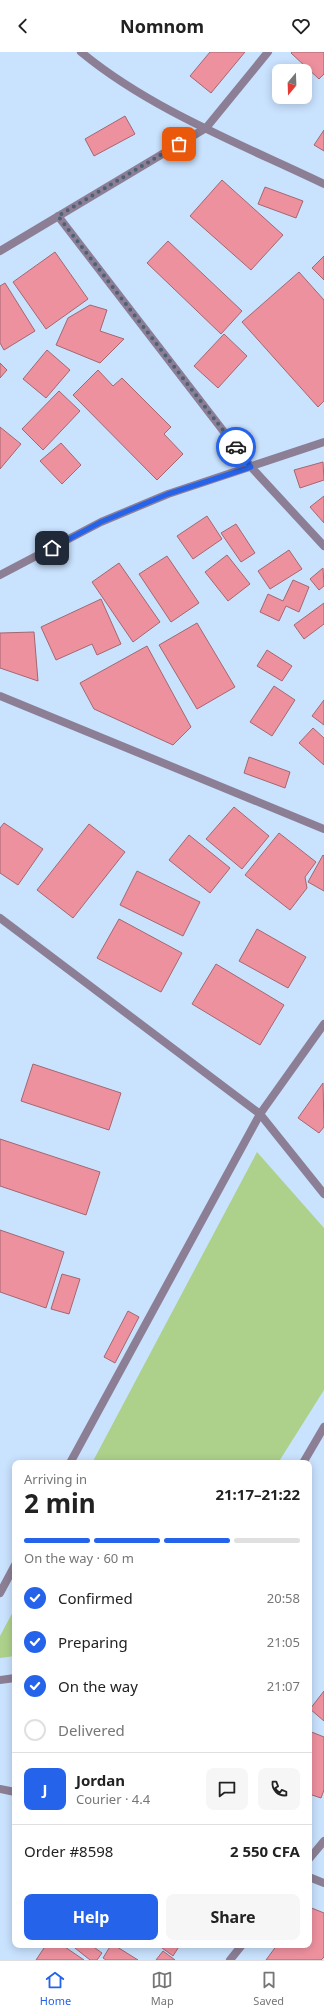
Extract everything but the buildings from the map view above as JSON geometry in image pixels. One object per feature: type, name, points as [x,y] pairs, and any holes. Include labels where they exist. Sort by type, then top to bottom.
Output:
[{"type":"street","points":[[81,52],[141,94],[206,128],[324,184]]},
{"type":"street","points":[[0,250],[206,128],[268,52]]},
{"type":"street","points":[[58,216],[251,467],[324,546]]},
{"type":"street","points":[[0,575],[101,522],[168,494],[324,442]]},
{"type":"street","points":[[0,696],[324,829]]},
{"type":"street","points":[[0,918],[260,1114],[324,1194]]},
{"type":"street","points":[[72,1460],[260,1114],[324,1024]]},
{"type":"street","points":[[305,1460],[324,1427]]},
{"type":"street","points":[[0,1593],[12,1571]]},
{"type":"street","points":[[0,1680],[12,1678]]},
{"type":"street","points":[[0,1789],[12,1791]]},
{"type":"street","points":[[312,1855],[324,1841]]},
{"type":"street","points":[[312,1878],[324,1883]]},
{"type":"street","points":[[230,1960],[240,1948]]},
{"type":"green space","points":[[257,1152],[324,1228],[324,1390],[280,1460],[94,1460]]},
{"type":"green space","points":[[12,1614],[12,1656],[0,1658],[0,1636]]},
{"type":"way so far","points":[[179,144],[58,216],[236,447]]},
{"type":"route","points":[[52,548],[101,522],[168,494],[251,467],[236,447]]}]
